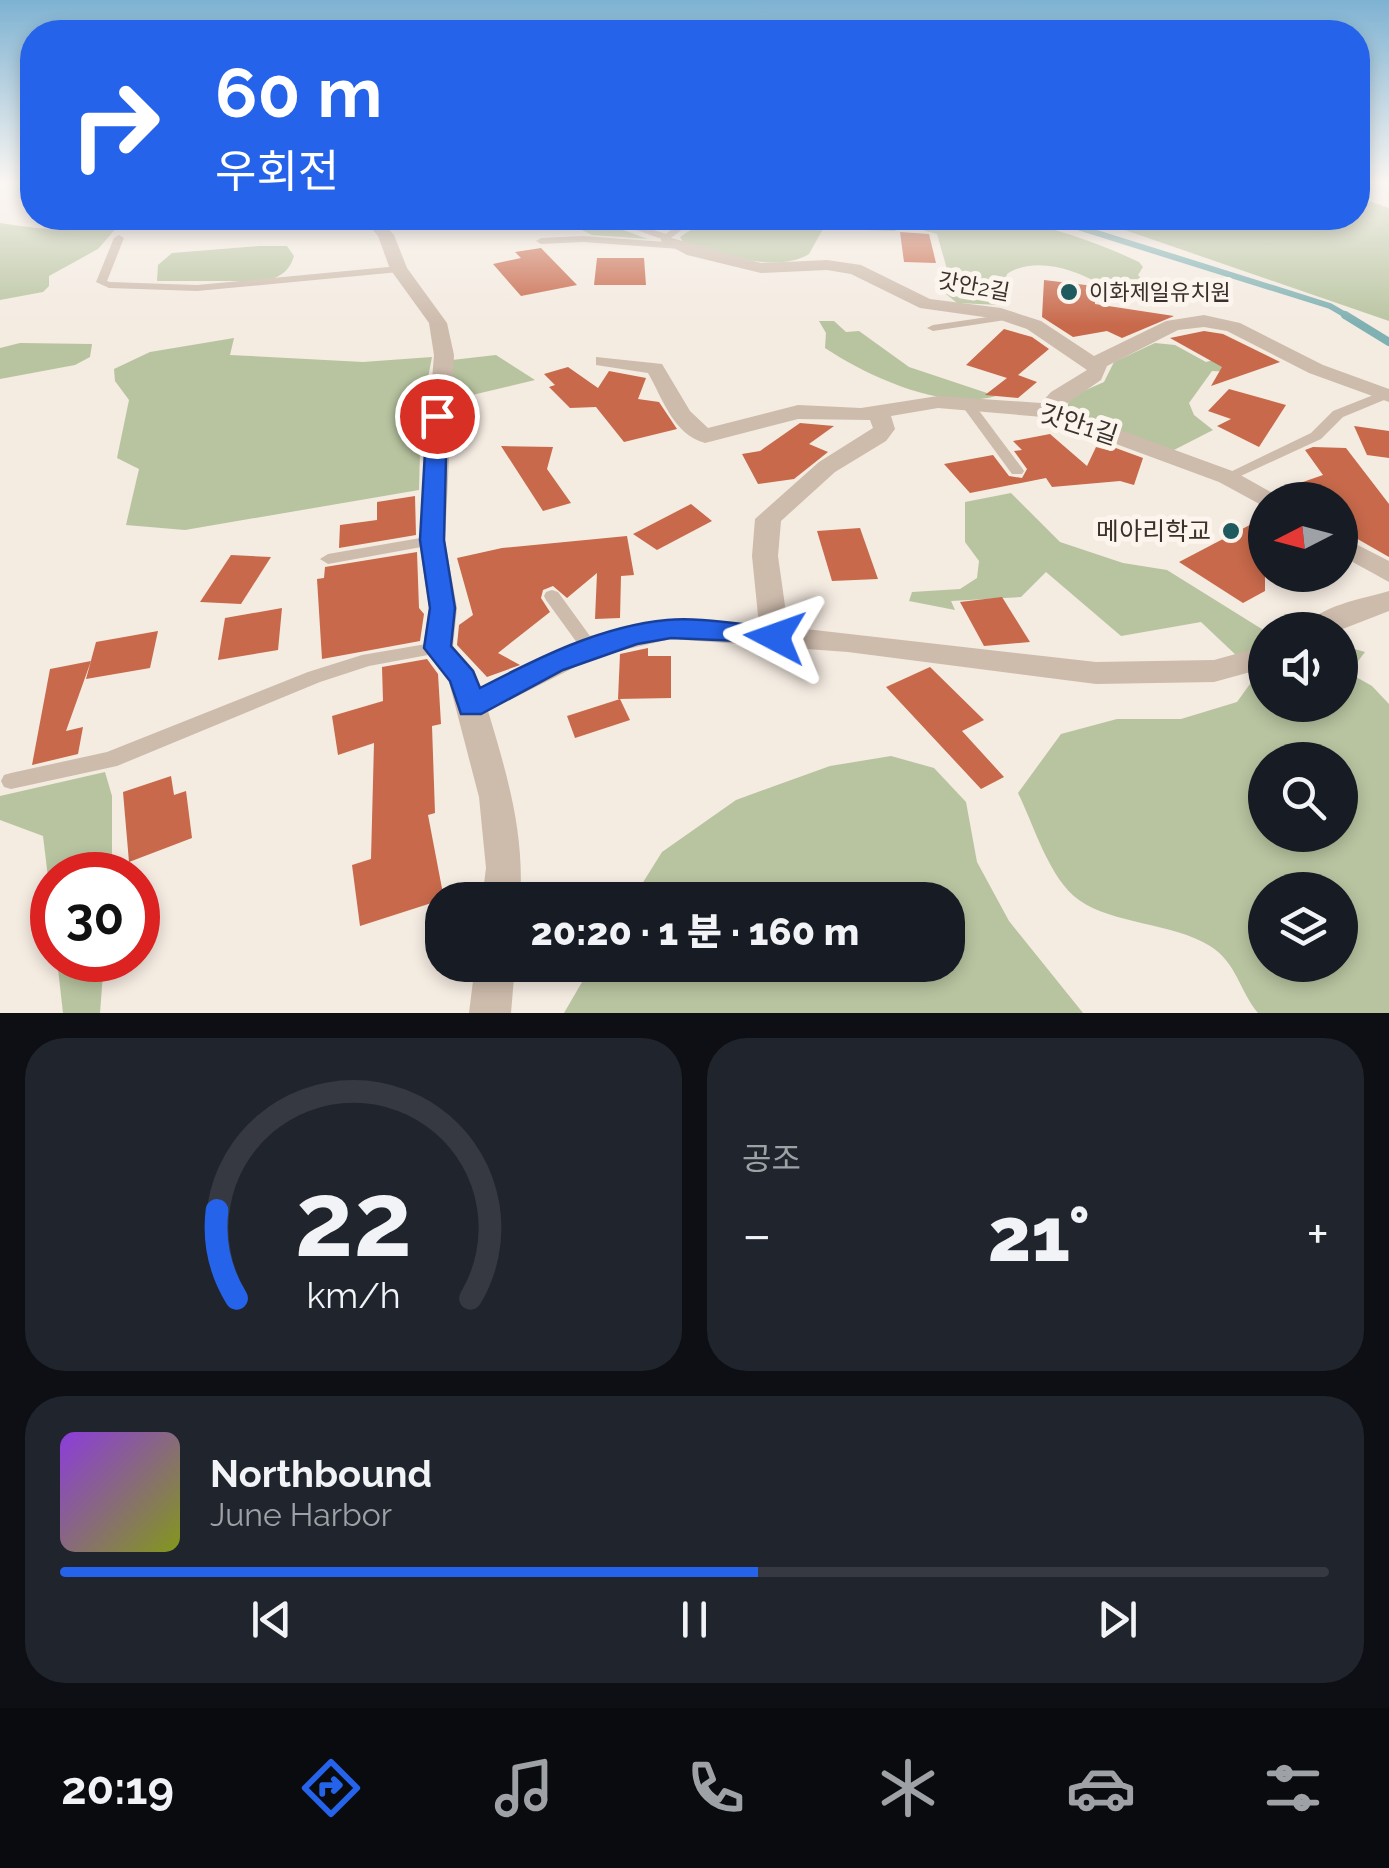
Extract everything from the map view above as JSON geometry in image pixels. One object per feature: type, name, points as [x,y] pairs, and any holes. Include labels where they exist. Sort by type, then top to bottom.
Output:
[{"type":"street","points":[[382,230],[400,269],[438,324],[444,355],[432,540],[442,608],[438,648],[464,678],[496,797],[503,882]]},
{"type":"street","name":"갓안2길","points":[[673,242],[761,268],[840,266],[926,304],[1011,317],[1096,364]]},
{"type":"street","points":[[1048,411],[1063,391],[1097,374],[1096,364],[1173,325],[1204,321],[1233,328],[1316,369],[1388,396]]},
{"type":"street","name":"갓안1길","points":[[603,361],[656,368],[666,382],[673,408],[705,436],[798,412],[879,413],[902,406],[966,403],[1048,411],[1228,477],[1248,489]]},
{"type":"street","points":[[775,637],[766,556],[768,520],[827,468],[878,436],[884,429],[879,413]]},
{"type":"street","points":[[1358,555],[1389,573]]},
{"type":"street","points":[[1350,612],[1389,601]]},
{"type":"street","points":[[471,706],[589,647],[671,629],[951,652],[1096,673],[1214,671],[1248,661]]},
{"type":"street","points":[[490,1013],[493,982]]},
{"type":"lane","name":"갓안2길","points":[[642,230],[673,242]]},
{"type":"lane","points":[[541,242],[673,242],[680,230]]},
{"type":"lane","points":[[119,238],[101,282],[109,285],[197,288],[273,284],[400,269]]},
{"type":"lane","points":[[933,328],[1011,317]]},
{"type":"lane","points":[[1228,477],[1316,436],[1338,414],[1388,396]]},
{"type":"lane","points":[[966,403],[1017,471]]},
{"type":"lane","points":[[328,559],[432,540]]},
{"type":"lane","points":[[552,596],[589,647]]},
{"type":"lane","points":[[11,781],[110,760],[314,677],[368,660],[438,648]]},
{"type":"green space","points":[[0,230],[114,230],[98,249],[49,276],[49,286],[43,292],[0,300]]},
{"type":"green space","points":[[583,230],[624,230],[648,239],[592,235]]},
{"type":"green space","points":[[690,230],[822,230],[809,254],[780,262],[729,256],[683,242],[680,237]]},
{"type":"green space","points":[[923,230],[1059,231],[1139,262],[1143,267],[1138,275],[1155,292],[1132,299],[1102,293],[1100,284],[1041,265],[1007,274],[1000,305],[957,303],[946,294],[956,287],[955,275],[947,269],[937,234]]},
{"type":"green space","points":[[1126,230],[1389,230],[1389,321]]},
{"type":"green space","points":[[287,246],[294,256],[287,270],[265,281],[157,281],[158,265],[172,253]]},
{"type":"green space","points":[[819,321],[834,321],[846,332],[859,331],[909,367],[996,396],[953,399],[884,380],[825,348],[826,333]]},
{"type":"green space","points":[[234,338],[230,355],[363,362],[432,357],[421,414],[419,490],[185,530],[126,525],[139,469],[117,458],[129,400],[115,381],[114,369],[150,352]]},
{"type":"green space","points":[[20,343],[92,344],[90,357],[75,365],[0,379],[0,348]]},
{"type":"green space","points":[[1155,343],[1175,345],[1206,362],[1221,358],[1232,372],[1212,371],[1189,403],[1194,415],[1213,430],[1172,451],[1066,410],[1070,397],[1104,382],[1114,362]]},
{"type":"green space","points":[[496,355],[535,380],[447,401],[452,360]]},
{"type":"green space","points":[[1011,493],[1060,542],[1123,563],[1167,570],[1248,620],[1248,652],[1238,657],[1201,622],[1121,636],[1046,572],[1021,597],[951,601],[955,610],[909,601],[912,592],[960,589],[977,578],[979,561],[965,542],[965,502]]},
{"type":"green space","points":[[1358,678],[1389,704],[1389,1013],[1258,1013],[1226,960],[1210,946],[1179,932],[1093,908],[1068,891],[1051,865],[1018,793],[1061,734],[1117,719],[1181,719],[1237,702],[1248,687],[1248,722],[1358,722]]},
{"type":"green space","points":[[891,756],[934,768],[966,802],[977,862],[1009,921],[1083,1013],[564,1013],[582,982],[965,982],[965,882],[643,882],[662,852],[736,800],[830,766]]},
{"type":"green space","points":[[105,772],[112,796],[112,852],[45,852],[43,836],[0,820],[0,796]]},
{"type":"green space","points":[[59,982],[102,982],[100,1013],[63,1013]]},
{"type":"building","points":[[900,232],[929,234],[936,263],[904,262]]},
{"type":"building","points":[[541,248],[577,285],[521,296],[493,264],[521,258],[515,252]]},
{"type":"building","points":[[597,258],[644,258],[646,285],[594,285]]},
{"type":"building","points":[[1044,280],[1094,286],[1095,304],[1174,316],[1122,338],[1107,331],[1073,337],[1042,317]]},
{"type":"building","points":[[1004,329],[1032,337],[1049,349],[1018,375],[1037,382],[1018,398],[985,395],[1007,378],[966,365]]},
{"type":"building","points":[[1204,331],[1223,334],[1280,362],[1211,386],[1222,367],[1170,338]]},
{"type":"building","points":[[568,367],[598,388],[609,371],[646,378],[638,399],[659,402],[677,429],[624,442],[596,407],[570,408],[549,387],[555,385],[544,374]]},
{"type":"building","points":[[1229,389],[1286,405],[1259,447],[1217,426],[1231,419],[1208,411]]},
{"type":"building","points":[[800,423],[834,426],[809,444],[828,452],[794,479],[758,484],[742,454],[760,451]]},
{"type":"building","points":[[1354,426],[1389,431],[1389,458],[1367,455]]},
{"type":"building","points":[[1050,434],[1087,466],[1096,447],[1111,451],[1113,447],[1143,458],[1134,485],[1120,481],[1052,487],[1046,478],[970,493],[944,464],[993,455],[1009,476],[1022,478],[1027,469],[1014,451],[1022,450],[1013,441]]},
{"type":"building","points":[[501,446],[553,447],[547,469],[571,503],[543,511]]},
{"type":"building","points":[[1346,448],[1389,504],[1389,557],[1358,539],[1358,482],[1303,482],[1323,475],[1305,450]]},
{"type":"building","points":[[415,496],[416,535],[339,548],[340,525],[377,520],[377,502]]},
{"type":"building","points":[[691,504],[712,521],[657,550],[633,534]]},
{"type":"building","points":[[1248,526],[1248,592],[1263,592],[1243,603],[1179,562]]},
{"type":"building","points":[[860,528],[878,579],[832,581],[817,531]]},
{"type":"building","points":[[627,536],[634,575],[621,576],[620,618],[595,619],[597,573],[567,598],[553,586],[543,590],[541,598],[550,612],[498,653],[520,665],[487,677],[457,645],[459,625],[473,615],[457,558],[502,548]]},
{"type":"building","points":[[417,552],[419,608],[424,614],[420,641],[322,659],[317,579],[324,578],[325,567]]},
{"type":"building","points":[[231,555],[271,557],[241,604],[200,602]]},
{"type":"building","points":[[1002,597],[1030,642],[984,646],[960,602]]},
{"type":"building","points":[[282,608],[278,650],[218,660],[225,618]]},
{"type":"building","points":[[158,631],[150,668],[86,679],[96,642]]},
{"type":"building","points":[[648,648],[648,656],[671,656],[671,698],[618,699],[620,654]]},
{"type":"building","points":[[427,659],[438,674],[441,724],[432,726],[435,813],[428,815],[441,882],[425,882],[425,905],[360,926],[352,865],[371,859],[374,743],[338,755],[332,716],[383,701],[382,667]]},
{"type":"building","points":[[91,661],[66,731],[83,727],[78,754],[32,765],[50,669]]},
{"type":"building","points":[[930,667],[984,720],[962,731],[1004,777],[981,789],[886,687]]},
{"type":"building","points":[[620,699],[630,720],[575,738],[567,716]]},
{"type":"building","points":[[171,776],[174,795],[186,791],[192,838],[155,852],[128,852],[123,792]]},
{"type":"waterway","points":[[1088,230],[1330,306],[1349,317]]},
{"type":"waterway","points":[[1345,315],[1389,342]]},
{"type":"place","name":"이화제일유치원","points":[[1069,292]]},
{"type":"place","name":"메아리학교","points":[[1231,531]]},
{"type":"route","points":[[437,416],[432,540],[442,608],[438,648],[464,678],[471,706],[589,647],[634,635],[671,629],[775,637]]}]
